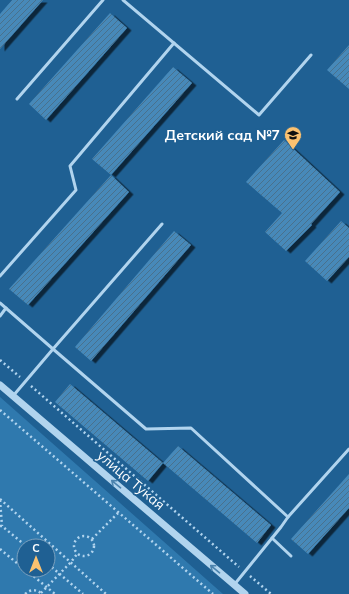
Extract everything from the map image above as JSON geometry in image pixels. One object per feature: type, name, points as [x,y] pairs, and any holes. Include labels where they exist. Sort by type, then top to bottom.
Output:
[{"type":"street","name":"улица Тукая","points":[[0,385],[245,594]]},
{"type":"lane","points":[[17,99],[103,0]]},
{"type":"lane","points":[[123,0],[259,115],[311,56]]},
{"type":"lane","points":[[0,276],[76,190],[70,166],[174,43]]},
{"type":"lane","points":[[13,396],[162,224]]},
{"type":"lane","points":[[0,302],[146,429],[191,428],[288,517]]},
{"type":"lane","points":[[0,316],[6,308]]},
{"type":"lane","points":[[234,585],[288,517],[349,449]]},
{"type":"lane","points":[[272,538],[291,556]]},
{"type":"path","points":[[0,360],[271,594]]},
{"type":"path","points":[[0,411],[213,594]]},
{"type":"path","points":[[16,538],[1,526],[0,499],[106,594]]},
{"type":"path","points":[[92,539],[118,513]]},
{"type":"path","points":[[85,536],[92,539],[95,546],[92,554],[84,557],[77,554],[74,546],[77,539],[85,536]]},
{"type":"path","points":[[0,549],[16,562]]},
{"type":"path","points":[[25,594],[30,590],[38,590],[42,593],[77,554]]},
{"type":"path","points":[[56,571],[82,594]]},
{"type":"path","points":[[36,578],[55,594]]},
{"type":"shaded area","points":[[0,397],[223,594],[0,594]]},
{"type":"building","points":[[12,0],[43,0],[0,49],[0,14]]},
{"type":"building","points":[[110,13],[127,28],[46,120],[29,104]]},
{"type":"building","points":[[349,45],[349,89],[327,70]]},
{"type":"building","points":[[173,67],[192,83],[111,175],[92,159]]},
{"type":"building","points":[[284,140],[340,192],[311,224],[312,225],[286,251],[265,232],[282,213],[246,182]]},
{"type":"building","points":[[111,175],[129,192],[28,305],[9,289]]},
{"type":"building","points":[[341,221],[349,228],[349,257],[327,281],[305,261]]},
{"type":"building","points":[[174,231],[191,245],[91,361],[75,347]]},
{"type":"building","points":[[70,384],[163,463],[148,481],[55,402]]},
{"type":"building","points":[[178,446],[271,525],[257,543],[163,463]]},
{"type":"building","points":[[349,474],[349,508],[308,554],[291,539]]},
{"type":"place","name":"Детский сад №7","points":[[293,150]]}]
